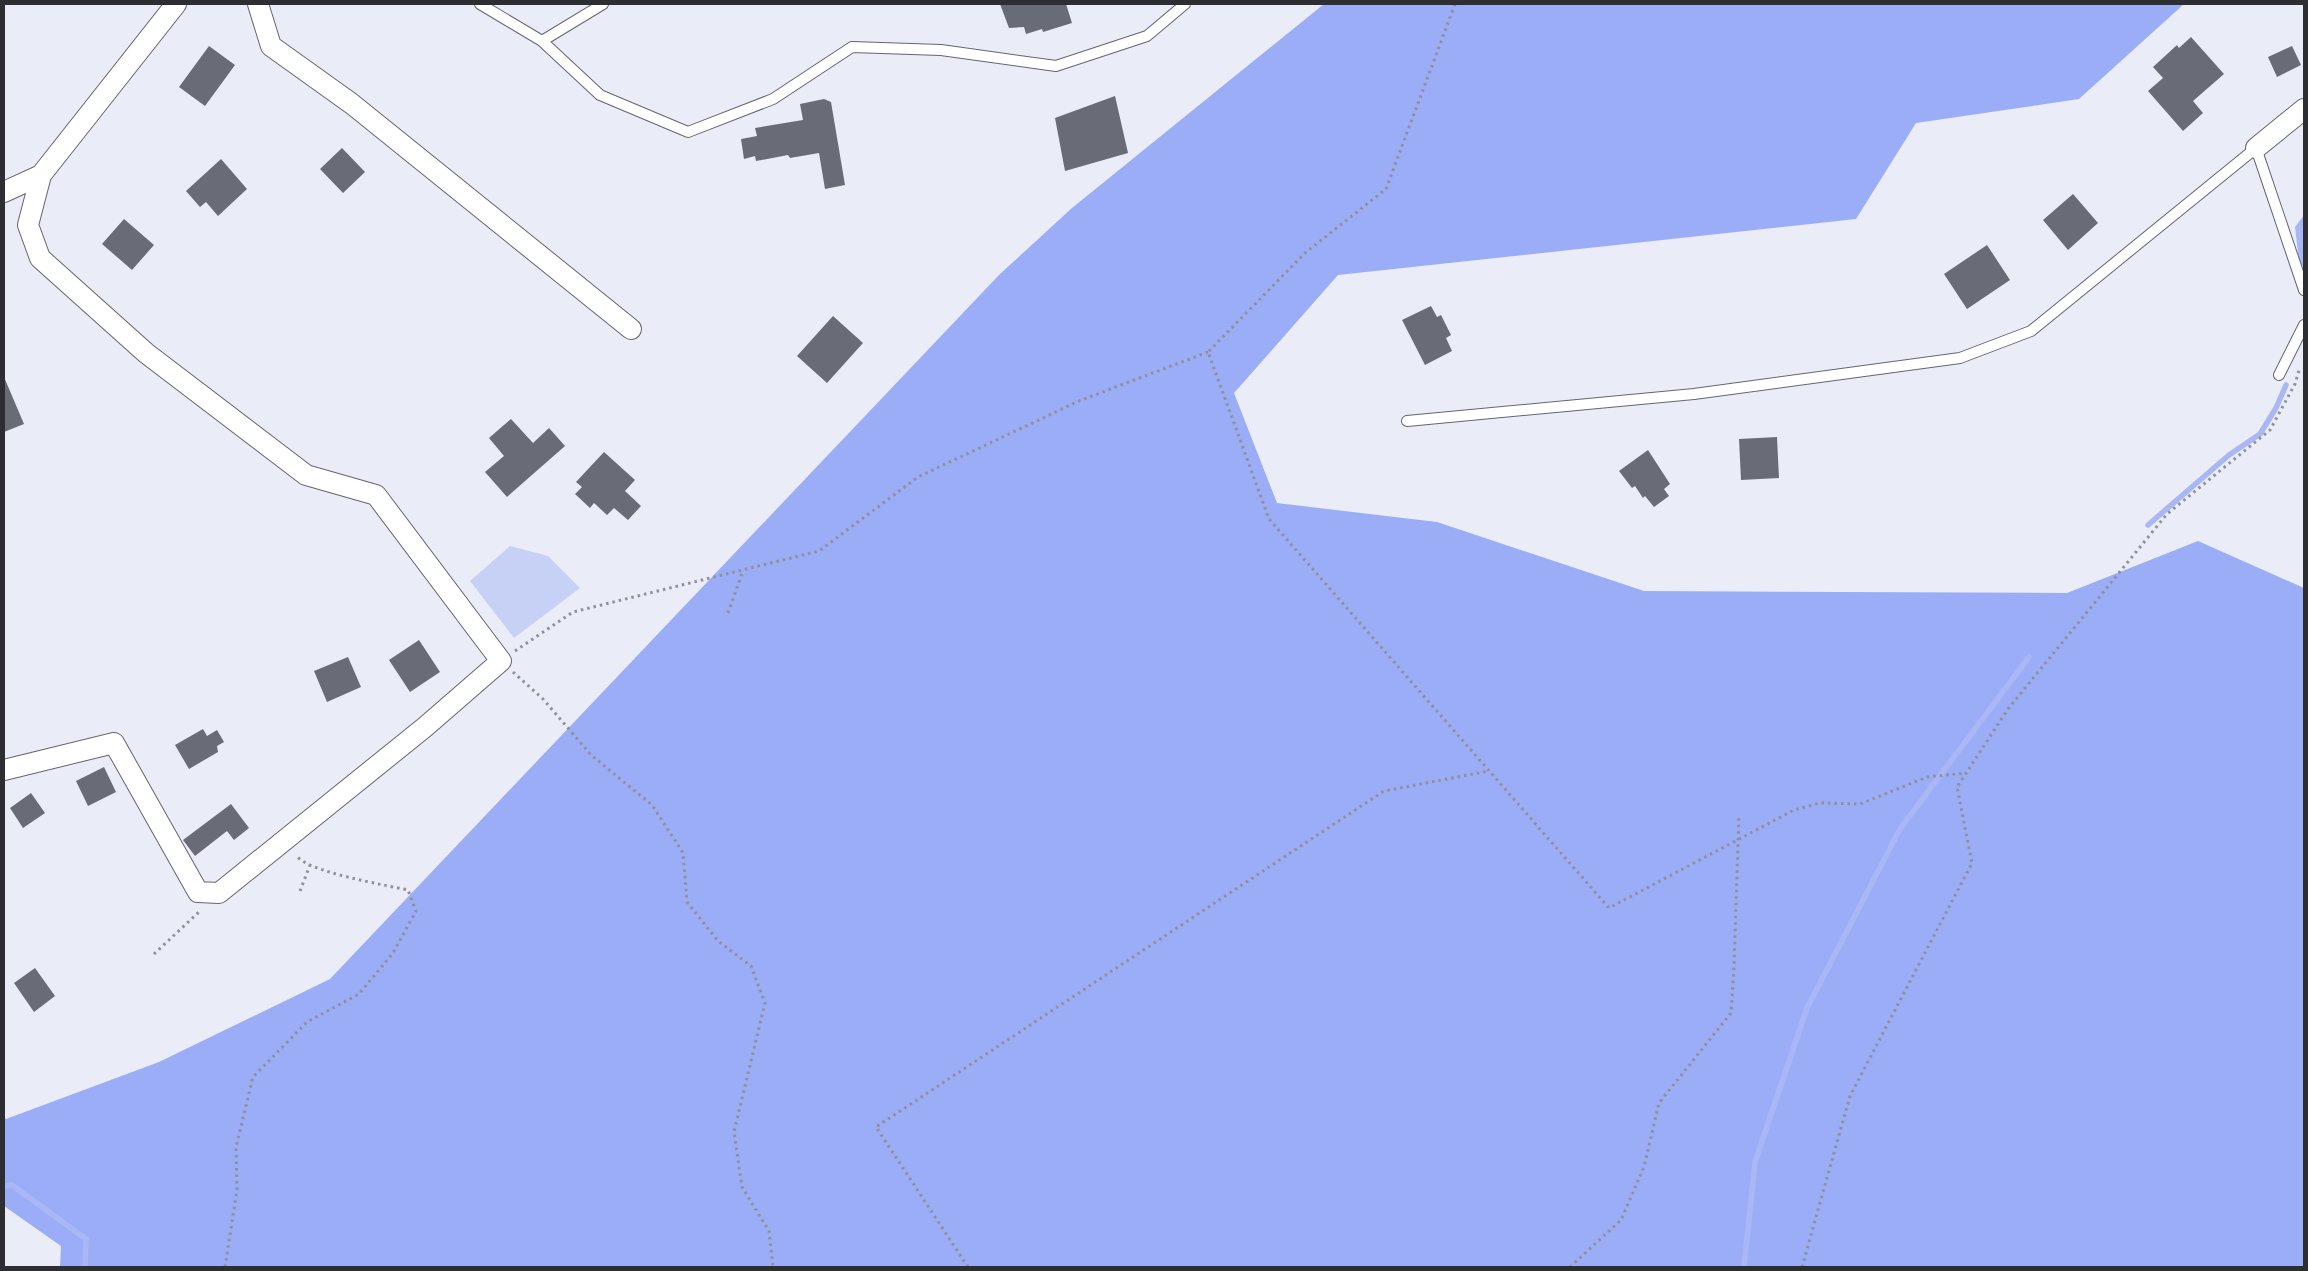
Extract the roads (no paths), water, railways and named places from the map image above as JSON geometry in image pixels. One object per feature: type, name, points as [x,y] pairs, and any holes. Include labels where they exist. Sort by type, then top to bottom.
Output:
[{"type":"street","points":[[4,770],[114,743],[198,892],[219,893],[426,727],[501,661],[376,495],[306,475],[146,353],[40,258],[28,225],[41,175],[176,4]]},
{"type":"street","points":[[258,4],[271,46],[352,104],[631,329]]},
{"type":"street","points":[[2256,148],[2304,109]]},
{"type":"street","points":[[4,192],[41,175]]},
{"type":"lane","points":[[480,4],[542,41],[600,95],[688,132],[773,99],[852,47],[941,50],[1056,66],[1147,36],[1185,4]]},
{"type":"lane","points":[[542,41],[604,4]]},
{"type":"lane","points":[[1407,421],[1694,394],[1960,358],[2032,331],[2256,148],[2304,290]]},
{"type":"lane","points":[[2279,374],[2304,325]]},
{"type":"waterway","points":[[2148,525],[2229,455],[2260,434],[2276,408],[2286,385]]},
{"type":"waterway","points":[[1744,1267],[1755,1162],[1807,1008],[1900,829],[2029,657]]},
{"type":"waterway","points":[[4,1186],[12,1185],[86,1239],[85,1267]]}]
